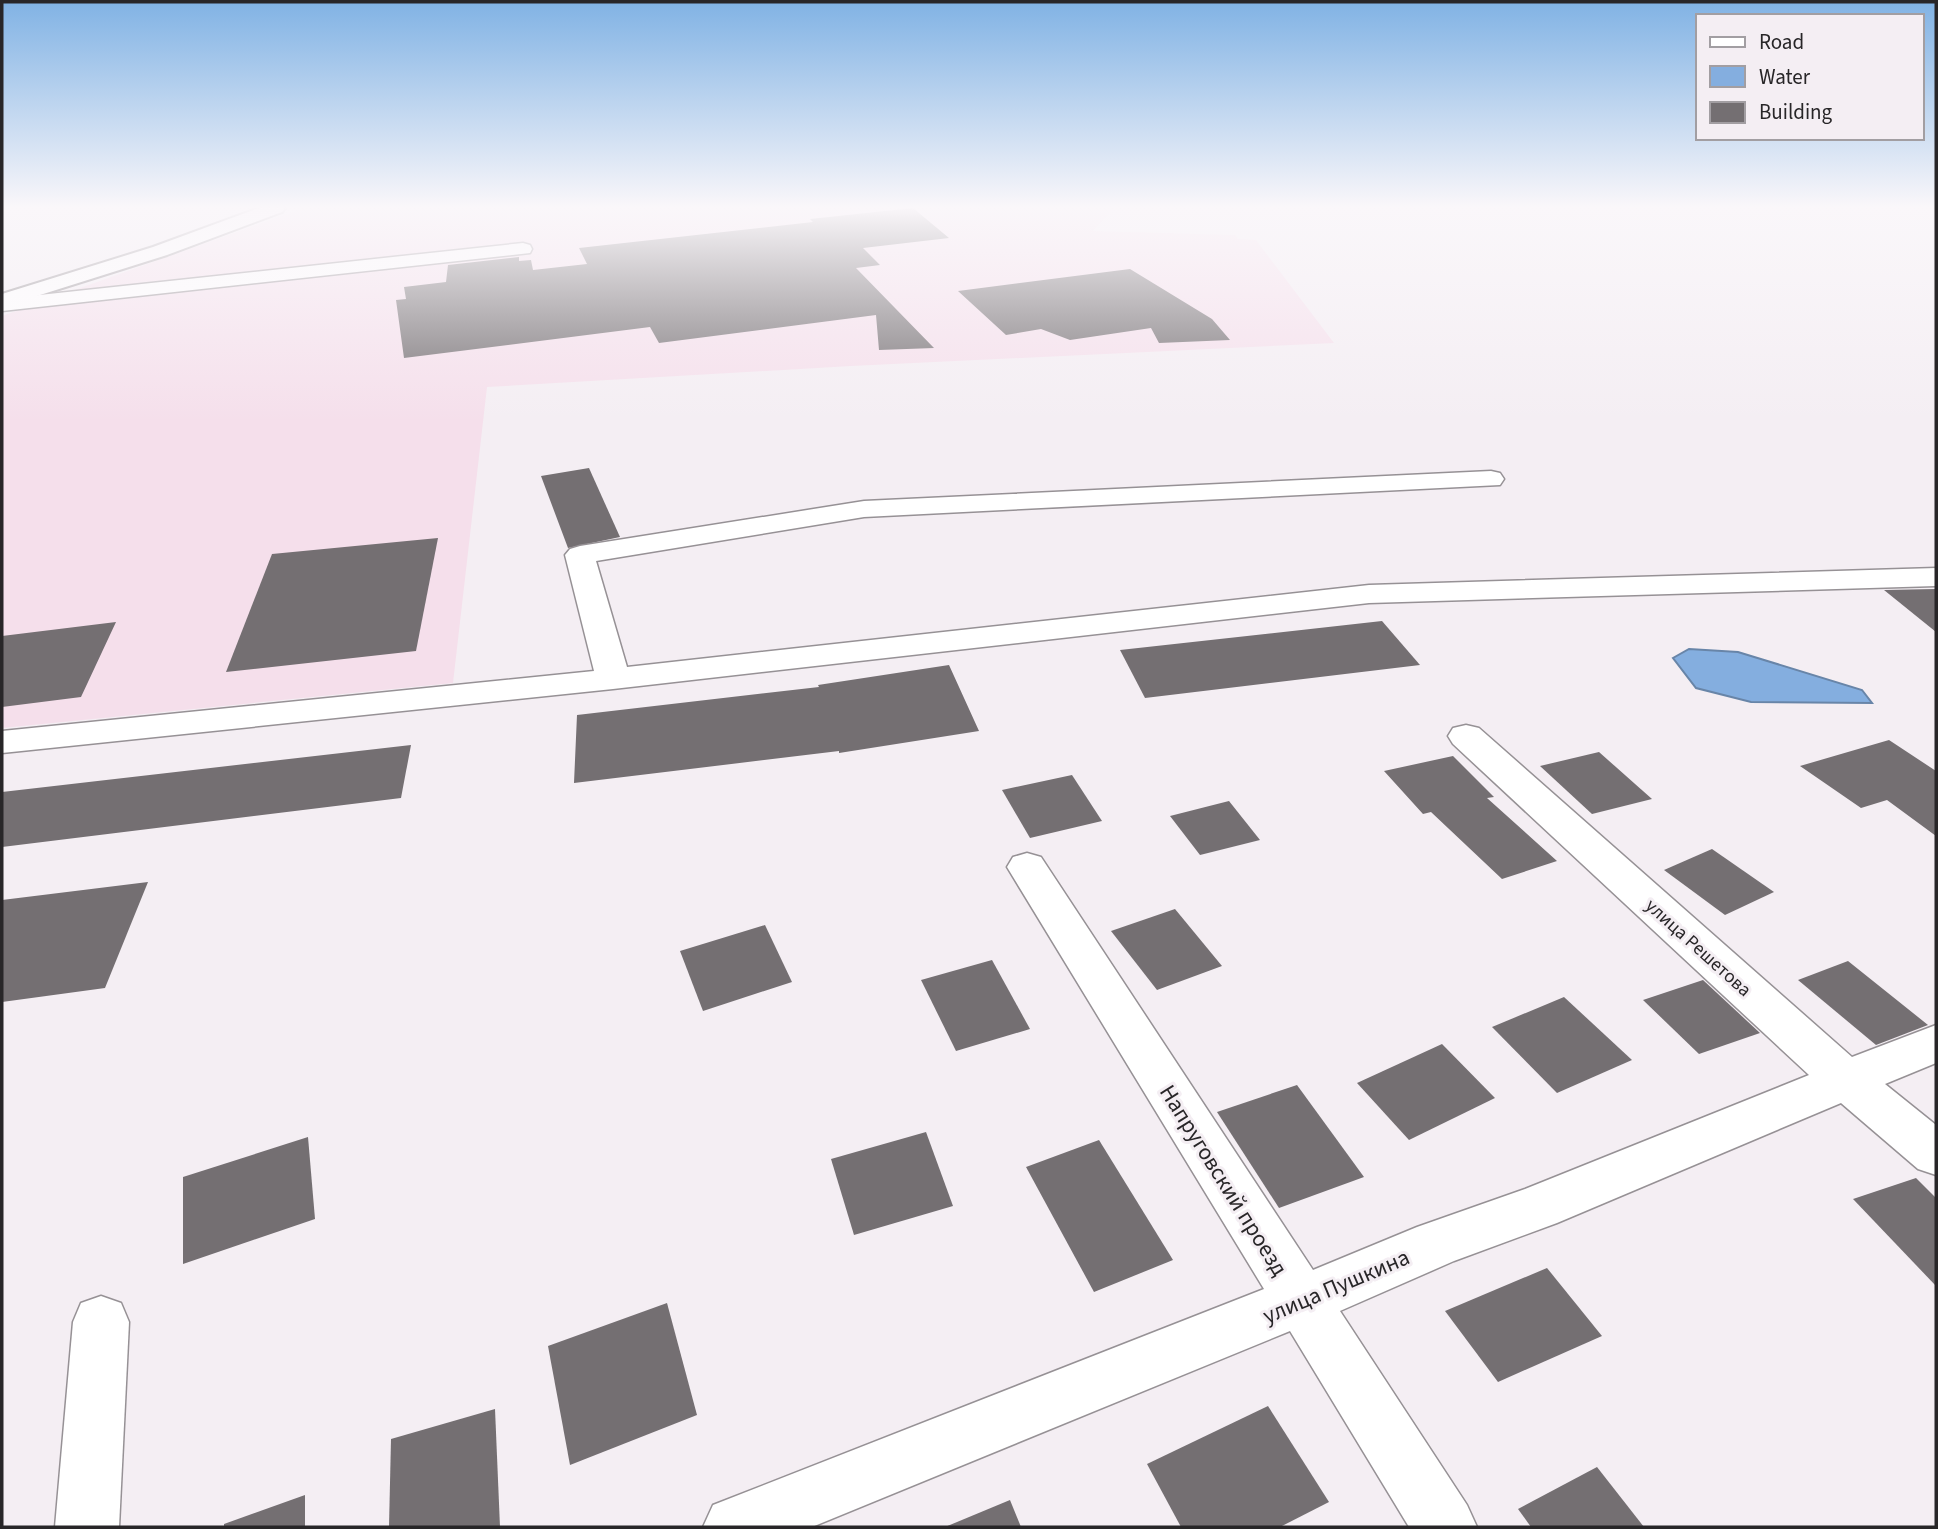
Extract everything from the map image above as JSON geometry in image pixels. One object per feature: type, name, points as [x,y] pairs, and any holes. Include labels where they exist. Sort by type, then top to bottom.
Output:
[{"type":"highway","points":[[2,303],[73,279]]},
{"type":"street","points":[[2,303],[230,279]]},
{"type":"street","points":[[613,679],[580,555],[864,509],[1491,478]]},
{"type":"street","points":[[2,742],[613,679],[1369,594],[1936,578]]},
{"type":"street","name":"улица Решетова","points":[[1466,736],[1846,1080],[1936,1154]]},
{"type":"street","name":"Напруговский проезд","points":[[1027,867],[1445,1527]]},
{"type":"street","name":"улица Пушкина","points":[[735,1527],[1436,1244],[1539,1207],[1936,1043]]},
{"type":"street","points":[[87,1527],[101,1322]]},
{"type":"shaded area","points":[[104,279],[1286,279],[1334,343],[487,387],[453,683],[2,728],[2,316]]},
{"type":"water","points":[[1689,649],[1738,652],[1862,690],[1872,703],[1751,702],[1696,688],[1673,658]]},
{"type":"building","points":[[446,279],[867,279],[934,348],[879,350],[876,315],[659,343],[650,327],[404,358],[396,300],[406,299],[404,287],[446,282]]},
{"type":"building","points":[[1049,279],[1147,279],[1212,319],[1230,340],[1159,343],[1151,328],[1070,340],[1041,329],[1006,335],[958,291]]},
{"type":"building","points":[[589,468],[620,537],[568,548],[541,476]]},
{"type":"building","points":[[438,538],[416,651],[226,672],[272,554]]},
{"type":"building","points":[[1936,589],[1936,632],[1884,590]]},
{"type":"building","points":[[1382,621],[1420,665],[1145,698],[1120,650]]},
{"type":"building","points":[[116,622],[81,697],[2,707],[2,636]]},
{"type":"building","points":[[949,665],[979,731],[839,753],[574,783],[577,715],[819,687],[818,685]]},
{"type":"building","points":[[1889,740],[1936,771],[1936,836],[1887,800],[1861,808],[1800,766]]},
{"type":"building","points":[[411,745],[401,798],[2,847],[2,792]]},
{"type":"building","points":[[1599,752],[1652,799],[1592,814],[1540,766]]},
{"type":"building","points":[[1453,756],[1494,797],[1487,798],[1557,861],[1502,879],[1431,812],[1423,814],[1384,771]]},
{"type":"building","points":[[1072,775],[1102,821],[1030,838],[1002,790]]},
{"type":"building","points":[[1229,801],[1260,840],[1200,855],[1170,816]]},
{"type":"building","points":[[1712,849],[1774,892],[1725,915],[1664,870]]},
{"type":"building","points":[[148,882],[105,988],[2,1002],[2,900]]},
{"type":"building","points":[[1175,909],[1222,966],[1157,990],[1111,931]]},
{"type":"building","points":[[765,925],[792,982],[703,1011],[680,951]]},
{"type":"building","points":[[992,960],[1030,1029],[956,1051],[921,980]]},
{"type":"building","points":[[1848,961],[1928,1025],[1876,1045],[1798,980]]},
{"type":"building","points":[[1703,980],[1760,1033],[1699,1054],[1643,1000]]},
{"type":"building","points":[[1564,997],[1632,1060],[1557,1093],[1492,1027]]},
{"type":"building","points":[[1442,1044],[1495,1098],[1409,1140],[1357,1083]]},
{"type":"building","points":[[1297,1085],[1364,1177],[1279,1208],[1217,1112]]},
{"type":"building","points":[[926,1132],[953,1206],[854,1235],[831,1159]]},
{"type":"building","points":[[308,1137],[315,1219],[183,1264],[183,1177]]},
{"type":"building","points":[[1099,1140],[1173,1260],[1094,1292],[1026,1167]]},
{"type":"building","points":[[1916,1178],[1936,1198],[1936,1286],[1853,1199]]},
{"type":"building","points":[[1547,1268],[1602,1336],[1498,1382],[1445,1311]]},
{"type":"building","points":[[667,1303],[697,1415],[570,1465],[548,1346]]},
{"type":"building","points":[[1268,1406],[1329,1502],[1280,1527],[1181,1527],[1147,1464]]},
{"type":"building","points":[[495,1409],[500,1527],[389,1527],[391,1439]]},
{"type":"building","points":[[1597,1467],[1644,1527],[1531,1527],[1518,1509]]},
{"type":"building","points":[[305,1495],[305,1527],[224,1527],[224,1524]]},
{"type":"building","points":[[1010,1500],[1021,1527],[945,1527]]}]
